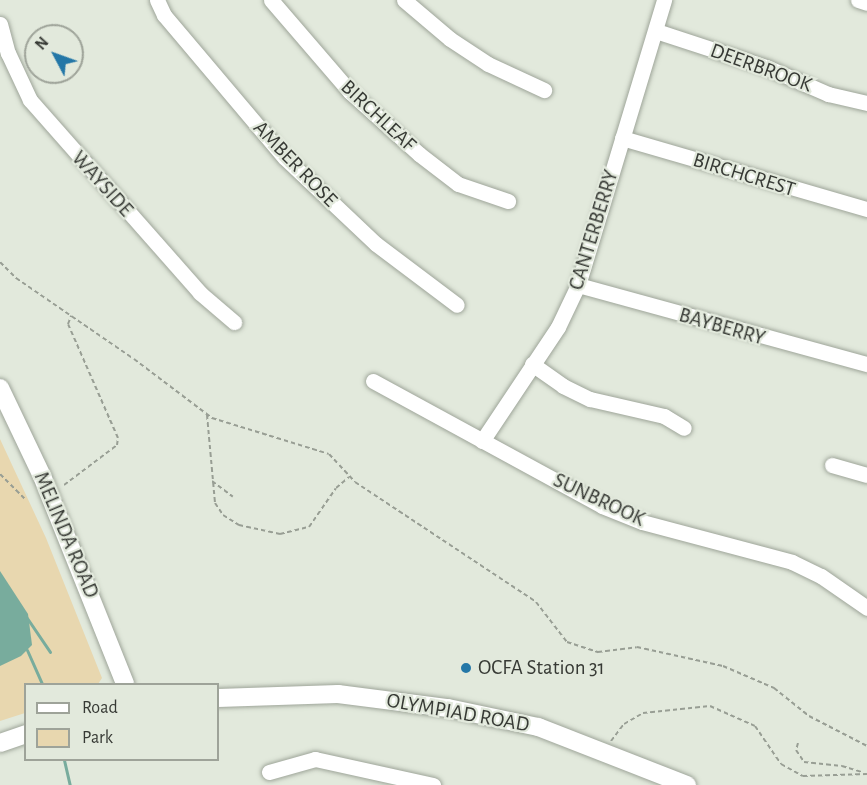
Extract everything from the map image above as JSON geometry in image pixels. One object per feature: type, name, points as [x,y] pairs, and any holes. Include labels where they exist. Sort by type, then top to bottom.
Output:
[{"type":"main road","name":"MELINDA ROAD","points":[[0,388],[42,476],[125,683]]},
{"type":"main road","name":"OLYMPIAD ROAD","points":[[219,698],[338,694],[437,707],[538,727],[603,750],[687,785]]},
{"type":"main road","points":[[0,743],[24,735]]},
{"type":"street","name":"AMBER ROSE","points":[[157,0],[164,15],[285,158],[376,244],[457,305]]},
{"type":"street","name":"BIRCHLEAF","points":[[271,0],[350,92],[418,154],[458,184],[507,201]]},
{"type":"street","points":[[404,0],[479,58],[543,90]]},
{"type":"street","name":"CANTERBERRY","points":[[482,441],[558,327],[578,285],[664,0]]},
{"type":"street","points":[[858,0],[867,3]]},
{"type":"street","name":"WAYSIDE","points":[[0,24],[8,53],[30,100],[200,293],[234,322]]},
{"type":"street","name":"DEERBROOK","points":[[656,31],[766,68],[828,94],[867,103]]},
{"type":"street","name":"BIRCHCREST","points":[[622,138],[867,209]]},
{"type":"street","name":"BAYBERRY","points":[[578,285],[867,364]]},
{"type":"street","points":[[532,364],[563,386],[590,399],[664,416],[684,428]]},
{"type":"street","name":"SUNBROOK","points":[[373,381],[624,516],[806,568],[867,608]]},
{"type":"street","points":[[832,465],[867,475]]},
{"type":"street","points":[[269,772],[315,759],[433,785]]},
{"type":"path","points":[[0,262],[16,278],[71,315],[207,415],[329,454],[350,477],[536,602],[567,642],[598,652],[637,647],[723,666],[774,688],[809,716],[867,746]]},
{"type":"path","points":[[64,484],[117,445],[118,438],[68,324],[71,315]]},
{"type":"path","points":[[207,415],[215,503],[223,515],[239,525],[280,534],[309,526],[336,488],[350,477]]},
{"type":"path","points":[[0,474],[25,499]]},
{"type":"path","points":[[212,481],[233,497]]},
{"type":"path","points":[[603,750],[624,724],[643,713],[710,706],[755,726],[781,764],[802,776],[866,774]]},
{"type":"path","points":[[798,743],[796,750],[804,762],[842,766],[866,774]]},
{"type":"green space","points":[[0,439],[46,538],[102,678],[99,683],[24,683],[24,713],[0,721]]},
{"type":"water","points":[[0,571],[28,614],[32,645],[21,656],[0,666]]},
{"type":"waterway","points":[[27,618],[50,652]]},
{"type":"waterway","points":[[27,650],[42,683]]},
{"type":"waterway","points":[[64,761],[70,785]]},
{"type":"place","name":"OCFA Station 31","points":[[466,668]]}]
